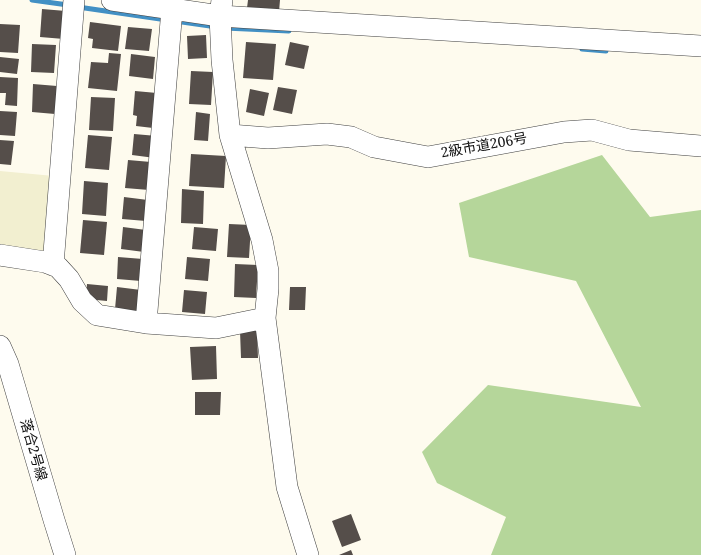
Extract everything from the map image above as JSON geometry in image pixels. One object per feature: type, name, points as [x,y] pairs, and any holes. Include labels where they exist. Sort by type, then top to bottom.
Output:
[{"type":"street","points":[[53,265],[74,0]]},
{"type":"street","points":[[112,0],[701,46]]},
{"type":"street","points":[[146,323],[165,5]]},
{"type":"street","points":[[221,8],[222,60],[230,135],[262,240],[268,271],[265,318],[287,487],[308,555]]},
{"type":"street","name":"2級市道206号","points":[[230,135],[268,138],[327,134],[351,137],[374,147],[428,157],[564,132],[592,130],[629,140],[701,146]]},
{"type":"street","points":[[0,255],[45,262],[58,267],[69,279],[82,301],[97,316],[146,323],[216,328],[265,318]]},
{"type":"street","name":"落合2号線","points":[[0,346],[8,364],[65,555]]},
{"type":"shaded area","points":[[0,171],[54,176],[48,251],[39,255],[0,248]]},
{"type":"green space","points":[[602,155],[650,217],[701,210],[701,555],[491,555],[506,517],[437,483],[422,452],[488,385],[641,407],[576,281],[469,257],[459,203]]},
{"type":"building","points":[[248,0],[280,0],[279,12],[247,8]]},
{"type":"building","points":[[42,9],[66,11],[64,39],[40,37]]},
{"type":"building","points":[[90,22],[121,26],[118,51],[92,48],[93,39],[88,38]]},
{"type":"building","points":[[0,24],[20,25],[18,53],[0,52]]},
{"type":"building","points":[[128,27],[152,29],[149,51],[125,49]]},
{"type":"building","points":[[206,35],[207,58],[188,59],[187,36]]},
{"type":"building","points":[[246,42],[276,44],[273,80],[243,78]]},
{"type":"building","points":[[290,42],[309,46],[304,69],[285,65]]},
{"type":"building","points":[[32,44],[56,45],[54,73],[31,72]]},
{"type":"building","points":[[109,53],[121,54],[117,91],[88,88],[91,62],[108,63]]},
{"type":"building","points":[[131,54],[155,57],[153,79],[129,76]]},
{"type":"building","points":[[0,57],[19,59],[17,74],[0,72]]},
{"type":"building","points":[[191,71],[213,72],[211,105],[189,104]]},
{"type":"building","points":[[0,77],[18,78],[17,106],[5,105],[6,93],[0,93]]},
{"type":"building","points":[[33,84],[57,86],[55,114],[32,112]]},
{"type":"building","points":[[278,87],[297,90],[292,114],[273,110]]},
{"type":"building","points":[[250,89],[269,93],[264,116],[246,112]]},
{"type":"building","points":[[135,91],[157,93],[153,128],[136,126],[137,116],[133,115]]},
{"type":"building","points":[[91,97],[115,98],[113,131],[89,130]]},
{"type":"building","points":[[0,111],[17,112],[15,136],[0,135]]},
{"type":"building","points":[[196,112],[210,114],[208,141],[194,140]]},
{"type":"building","points":[[134,134],[157,136],[155,158],[132,155]]},
{"type":"building","points":[[88,135],[112,137],[109,170],[85,168]]},
{"type":"building","points":[[0,140],[14,141],[11,165],[0,164]]},
{"type":"building","points":[[191,154],[226,156],[224,188],[189,186]]},
{"type":"building","points":[[128,160],[151,162],[149,190],[125,188]]},
{"type":"building","points":[[84,181],[108,183],[106,216],[82,214]]},
{"type":"building","points":[[182,189],[204,191],[203,224],[181,223]]},
{"type":"building","points":[[124,197],[148,200],[146,221],[122,219]]},
{"type":"building","points":[[83,220],[107,222],[104,255],[80,253]]},
{"type":"building","points":[[229,224],[251,225],[249,258],[227,257]]},
{"type":"building","points":[[123,227],[146,230],[144,252],[121,249]]},
{"type":"building","points":[[194,227],[218,229],[216,251],[192,249]]},
{"type":"building","points":[[118,257],[143,259],[141,281],[117,279]]},
{"type":"building","points":[[187,257],[210,259],[208,281],[185,279]]},
{"type":"building","points":[[235,264],[258,265],[256,298],[234,297]]},
{"type":"building","points":[[87,284],[108,286],[107,301],[86,299]]},
{"type":"building","points":[[117,287],[141,290],[139,312],[115,309]]},
{"type":"building","points":[[290,287],[306,287],[305,310],[289,310]]},
{"type":"building","points":[[184,290],[207,292],[205,314],[182,312]]},
{"type":"building","points":[[257,330],[258,358],[241,358],[240,331]]},
{"type":"building","points":[[216,346],[217,379],[192,380],[190,347]]},
{"type":"building","points":[[195,392],[221,392],[220,415],[195,415]]},
{"type":"building","points":[[351,514],[361,540],[342,547],[332,521]]},
{"type":"building","points":[[351,550],[353,555],[339,555]]},
{"type":"waterway","points":[[32,0],[68,5]]},
{"type":"waterway","points":[[78,7],[167,20]]},
{"type":"waterway","points":[[175,21],[217,27]]},
{"type":"waterway","points":[[225,28],[289,31]]},
{"type":"waterway","points":[[582,49],[606,51]]}]
